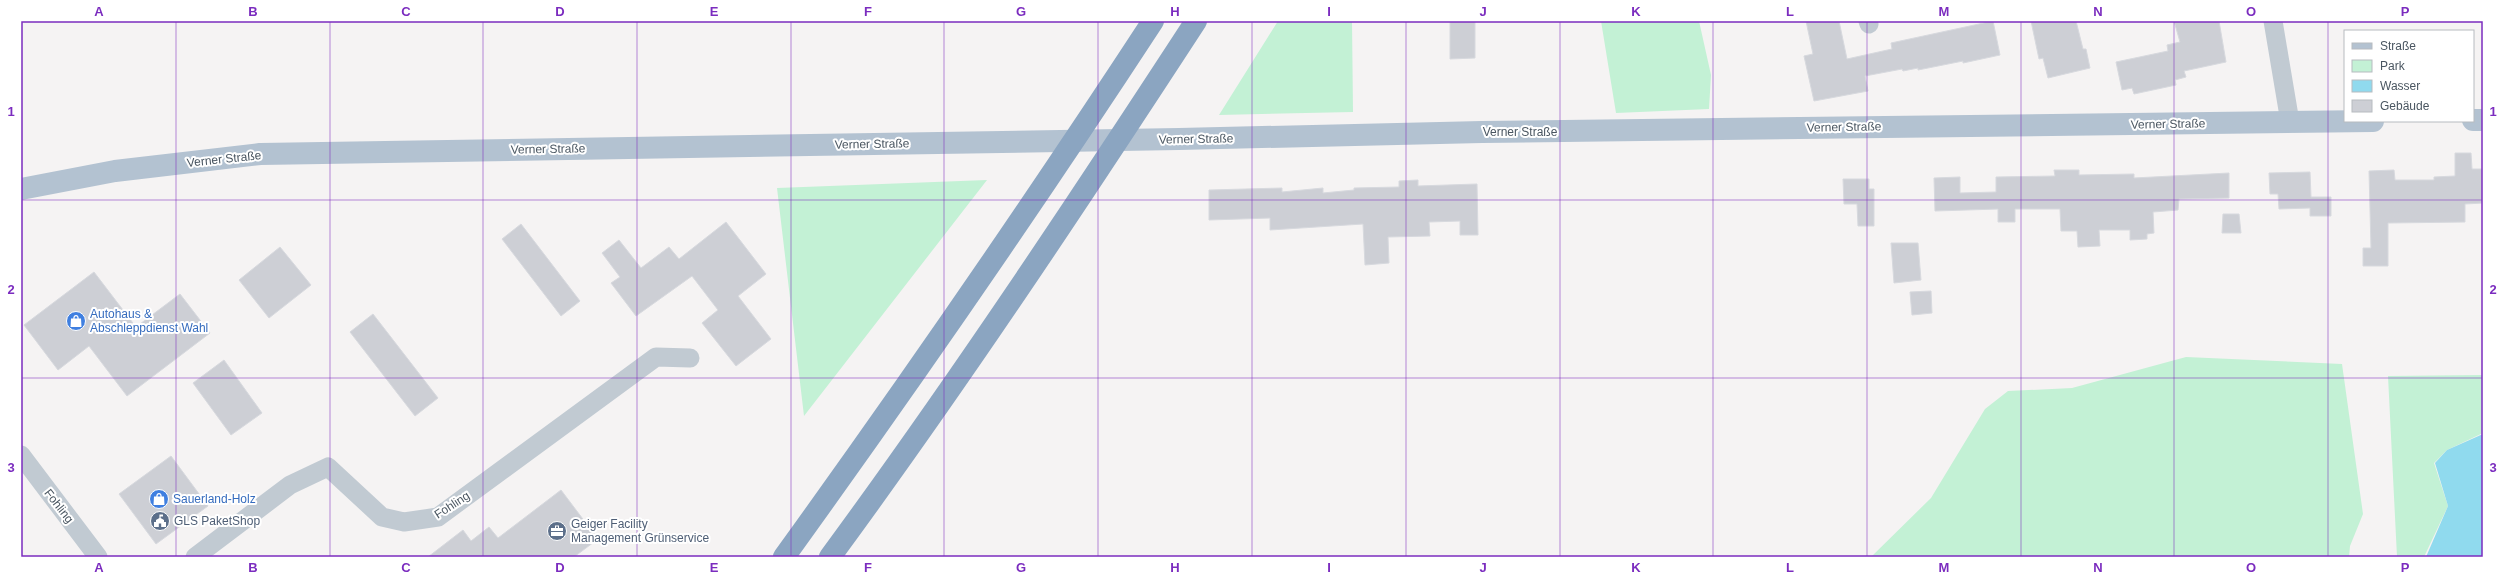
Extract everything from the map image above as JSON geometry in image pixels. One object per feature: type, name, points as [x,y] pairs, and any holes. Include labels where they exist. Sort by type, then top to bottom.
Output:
[{"type":"highway","points":[[784,557],[875,431],[1060,163],[1153,21]]},
{"type":"highway","points":[[830,557],[905,453],[1105,162],[1196,21]]},
{"type":"main road","name":"Verner Straße","points":[[21,189],[115,171],[260,154],[1179,140],[1482,132],[2344,121]]},
{"type":"street","points":[[2273,21],[2290,122]]},
{"type":"street","name":"Fohling","points":[[195,557],[290,485],[328,467],[382,517],[404,522],[438,517],[656,357],[690,358]]},
{"type":"street","name":"Fohling","points":[[21,455],[98,557]]},
{"type":"green space","points":[[1278,21],[1352,21],[1353,112],[1219,115]]},
{"type":"green space","points":[[1601,21],[1699,21],[1711,75],[1709,109],[1616,113]]},
{"type":"green space","points":[[987,180],[804,416],[777,188]]},
{"type":"green space","points":[[2186,357],[2342,364],[2363,514],[2350,546],[2349,557],[1871,557],[1931,498],[1985,409],[2008,391],[2072,388]]},
{"type":"green space","points":[[2483,375],[2483,433],[2447,450],[2434,463],[2448,506],[2424,557],[2397,557],[2388,376]]},
{"type":"water","points":[[2483,434],[2483,557],[2426,557],[2448,506],[2435,463],[2447,450]]},
{"type":"building","points":[[1450,21],[1475,21],[1475,58],[1450,59]]},
{"type":"building","points":[[1806,21],[1839,21],[1847,59],[1892,49],[1891,43],[1993,21],[2000,55],[1963,63],[1963,61],[1918,70],[1918,68],[1903,71],[1902,69],[1865,76],[1868,91],[1814,101],[1804,56],[1813,54]]},
{"type":"building","points":[[2031,21],[2076,21],[2083,49],[2086,49],[2090,68],[2048,78],[2043,58],[2039,59]]},
{"type":"building","points":[[2174,21],[2219,21],[2226,62],[2184,71],[2186,77],[2175,80],[2176,85],[2134,94],[2132,88],[2122,90],[2116,62],[2168,51],[2167,45],[2180,42]]},
{"type":"building","points":[[2455,153],[2471,153],[2472,169],[2483,169],[2483,203],[2465,204],[2465,222],[2388,223],[2388,266],[2363,266],[2363,248],[2371,248],[2369,171],[2394,170],[2395,180],[2434,180],[2434,177],[2455,176]]},
{"type":"building","points":[[2054,170],[2079,170],[2079,175],[2134,174],[2134,178],[2229,173],[2229,198],[2179,199],[2178,210],[2153,212],[2154,233],[2147,234],[2147,239],[2130,240],[2130,230],[2099,230],[2100,246],[2078,247],[2077,231],[2061,231],[2060,209],[2015,209],[2015,222],[1998,222],[1998,209],[1935,211],[1934,178],[1960,177],[1960,193],[1996,192],[1996,177],[2055,176]]},
{"type":"building","points":[[2310,172],[2311,197],[2331,197],[2331,216],[2310,216],[2310,208],[2279,209],[2278,194],[2270,194],[2269,173]]},
{"type":"building","points":[[1843,179],[1869,179],[1869,189],[1874,189],[1874,226],[1858,226],[1857,204],[1844,204]]},
{"type":"building","points":[[1418,180],[1418,186],[1477,184],[1478,235],[1460,235],[1460,221],[1429,222],[1430,236],[1388,237],[1389,263],[1365,265],[1363,224],[1270,230],[1270,218],[1209,220],[1209,190],[1282,188],[1282,192],[1323,188],[1323,193],[1354,190],[1354,188],[1399,187],[1399,181]]},
{"type":"building","points":[[2223,214],[2239,214],[2241,233],[2222,233]]},
{"type":"building","points":[[726,222],[766,274],[738,296],[771,339],[736,366],[702,323],[718,310],[692,276],[636,316],[611,283],[620,277],[602,253],[619,240],[641,268],[669,247],[679,259]]},
{"type":"building","points":[[521,224],[580,301],[561,316],[502,239]]},
{"type":"building","points":[[1891,243],[1918,243],[1921,280],[1894,283]]},
{"type":"building","points":[[280,247],[311,285],[269,318],[239,280]]},
{"type":"building","points":[[94,272],[136,327],[180,294],[210,333],[127,396],[89,346],[58,370],[24,325]]},
{"type":"building","points":[[1931,291],[1932,313],[1912,315],[1910,292]]},
{"type":"building","points":[[373,314],[438,398],[415,416],[350,332]]},
{"type":"building","points":[[224,360],[262,413],[231,435],[193,383]]},
{"type":"building","points":[[171,456],[208,506],[156,544],[119,494]]},
{"type":"building","points":[[561,490],[598,539],[574,557],[428,557],[463,530],[471,541],[489,527],[498,538]]},
{"type":"place","name":"Autohaus & Abschleppdienst Wahl","points":[[76,321]]},
{"type":"place","name":"Sauerland-Holz","points":[[159,499]]},
{"type":"place","name":"GLS PaketShop","points":[[160,521]]},
{"type":"place","name":"Geiger Facility Management Grünservice","points":[[557,531]]}]
